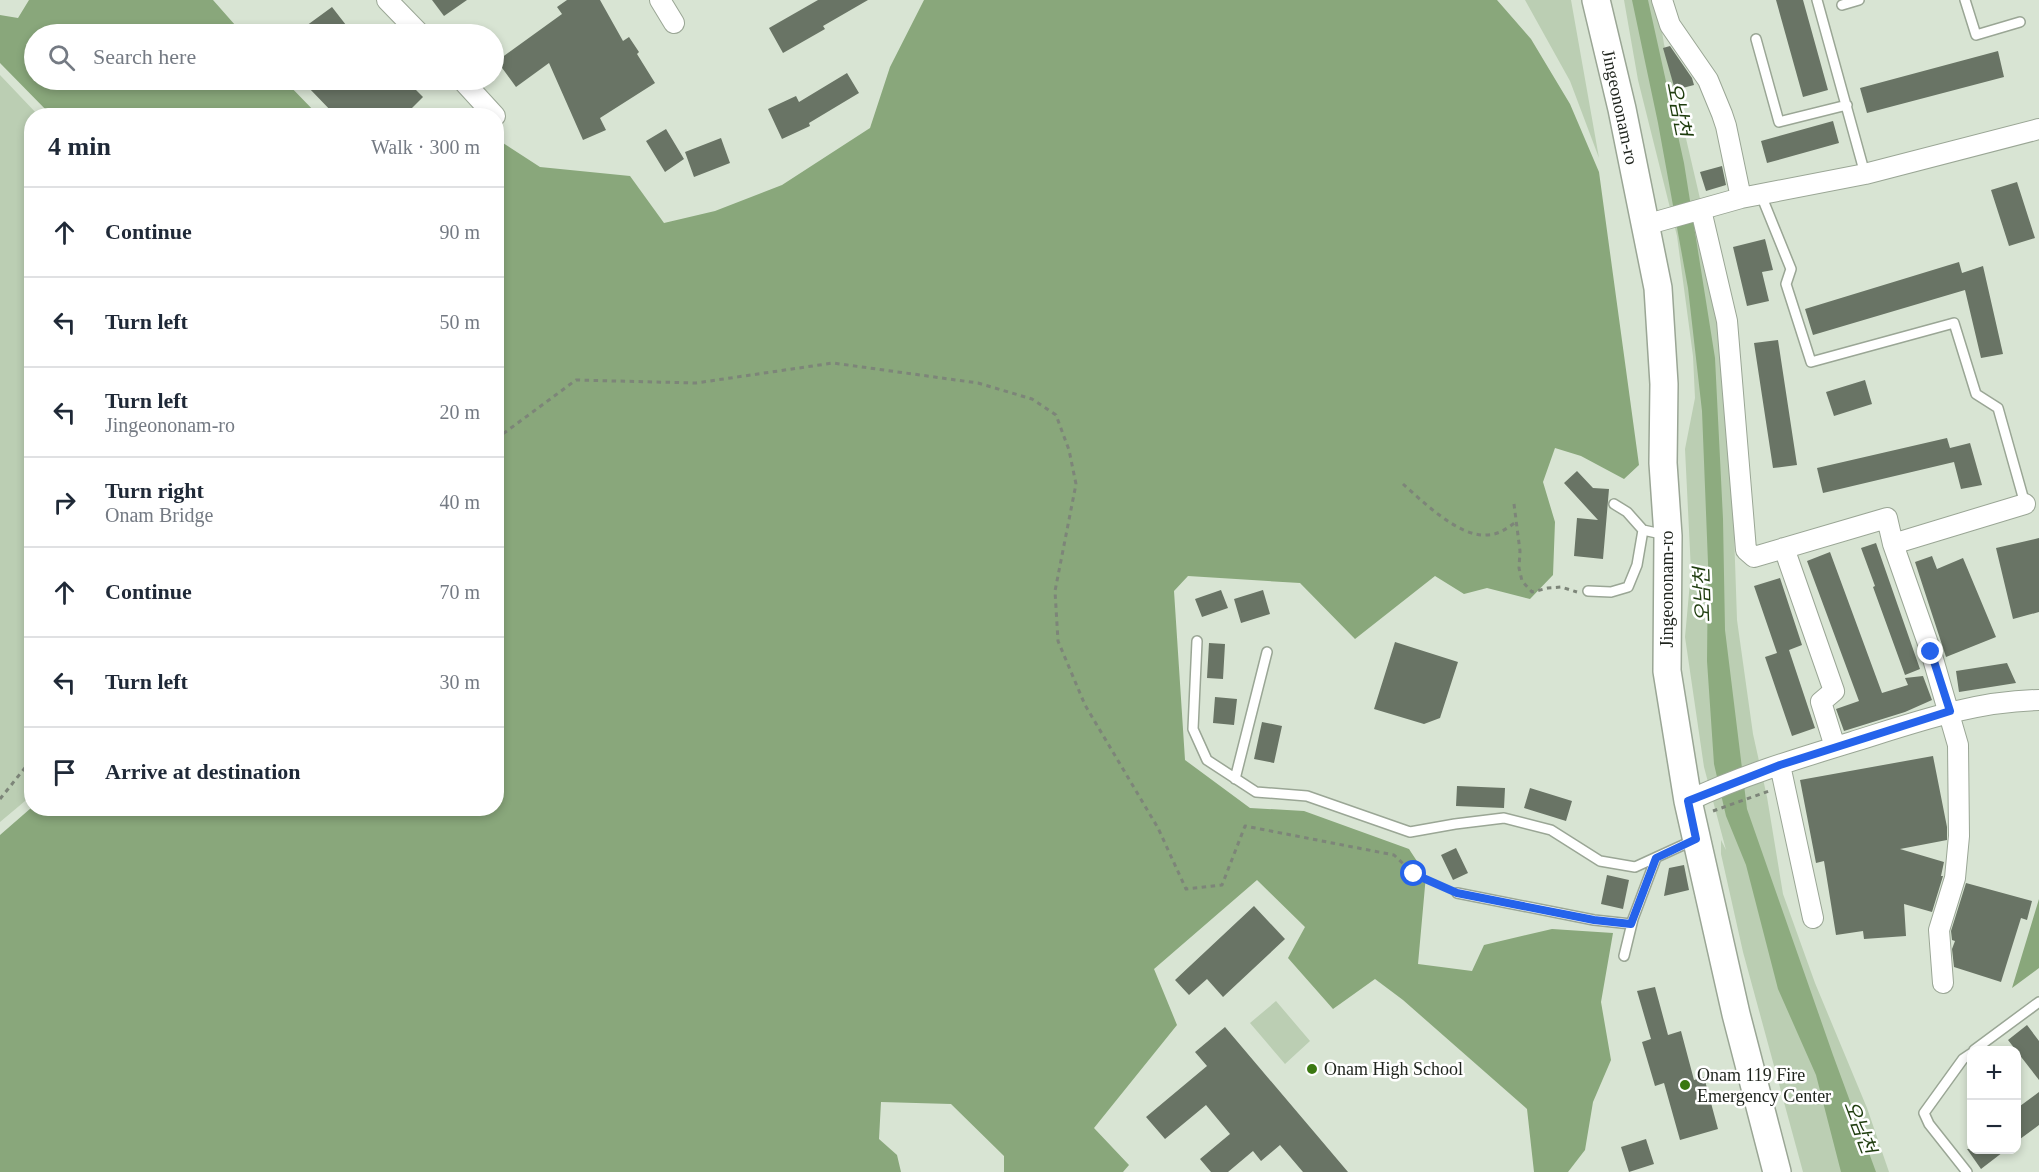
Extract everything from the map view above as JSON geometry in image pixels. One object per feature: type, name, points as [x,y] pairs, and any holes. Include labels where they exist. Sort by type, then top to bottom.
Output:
[{"type":"main road","name":"Jingeononam-ro","points":[[1596,0],[1652,223],[1664,384],[1663,464],[1656,533],[1666,671],[1701,802],[1696,839],[1736,1014],[1777,1172]]},
{"type":"main road","points":[[1611,0],[1618,49],[1622,109]]},
{"type":"street","points":[[387,0],[410,24]]},
{"type":"street","points":[[660,0],[674,23]]},
{"type":"street","points":[[1662,0],[1670,25],[1712,88],[1726,126],[1741,198]]},
{"type":"street","points":[[471,90],[488,108]]},
{"type":"street","points":[[1652,223],[1741,198],[1865,174],[2039,129]]},
{"type":"street","points":[[1698,211],[1727,321],[1746,550],[1754,557],[1887,518],[1893,544],[1950,711],[1958,745],[1959,836],[1955,878],[1939,930],[1943,983]]},
{"type":"street","points":[[1893,544],[2025,504]]},
{"type":"street","points":[[1784,548],[1834,691],[1821,702],[1835,747]]},
{"type":"street","points":[[1701,802],[1780,765],[1950,711],[2039,700]]},
{"type":"street","points":[[1780,765],[1813,918]]},
{"type":"lane","points":[[1818,0],[1865,174]]},
{"type":"lane","points":[[1842,5],[1859,0]]},
{"type":"lane","points":[[1965,0],[1976,35],[2020,22]]},
{"type":"lane","points":[[1756,39],[1779,122],[1846,105]]},
{"type":"lane","points":[[1761,195],[1791,269],[1786,284],[1811,362],[1954,323],[1976,394],[1998,408],[2025,504]]},
{"type":"lane","points":[[1588,591],[1611,592],[1628,587],[1637,565],[1656,533],[1614,504]]},
{"type":"lane","points":[[1197,641],[1193,729],[1207,760],[1256,792],[1307,796],[1410,832],[1504,818],[1551,830],[1600,861],[1635,867],[1696,839]]},
{"type":"lane","points":[[1235,779],[1267,652]]},
{"type":"lane","points":[[1624,956],[1631,924],[1656,858]]},
{"type":"lane","points":[[1457,893],[1594,920],[1631,924]]},
{"type":"lane","points":[[1981,1046],[2039,1002]]},
{"type":"lane","points":[[1967,1056],[1924,1113],[1929,1124],[1967,1172]]},
{"type":"path","points":[[504,433],[576,380],[696,383],[833,363],[978,383],[1032,399],[1056,415],[1070,450],[1076,484],[1054,591],[1058,641],[1085,705],[1158,828],[1186,889],[1222,885],[1245,826],[1394,855],[1414,874],[1457,893]]},
{"type":"path","points":[[1403,484],[1427,506],[1461,529],[1484,536],[1501,532],[1516,522]]},
{"type":"path","points":[[1514,504],[1522,581],[1532,592],[1562,587],[1575,592],[1588,591]]},
{"type":"path","points":[[0,799],[24,769]]},
{"type":"path","points":[[1701,802],[1784,785]]},
{"type":"shaded area","points":[[29,0],[213,0],[234,24],[24,24],[24,87],[0,63],[0,15],[18,18]]},
{"type":"shaded area","points":[[924,0],[1497,0],[1531,39],[1570,104],[1599,172],[1639,465],[1624,479],[1581,456],[1555,448],[1543,482],[1555,522],[1553,575],[1530,599],[1487,588],[1464,594],[1435,576],[1355,639],[1300,583],[1188,576],[1174,591],[1185,760],[1250,808],[1304,811],[1409,849],[1426,875],[1418,964],[1472,971],[1484,945],[1552,929],[1613,933],[1601,1002],[1611,1060],[1593,1102],[1585,1150],[1568,1172],[1534,1172],[1527,1109],[1403,1000],[1375,979],[1333,1009],[1288,958],[1305,927],[1257,880],[1154,969],[1177,1025],[1094,1128],[1129,1165],[1123,1172],[1004,1172],[1004,1156],[951,1104],[881,1102],[879,1139],[897,1155],[901,1172],[0,1172],[0,835],[24,814],[24,816],[504,816],[504,144],[540,167],[630,176],[664,223],[715,211],[782,185],[870,128],[890,67]]},
{"type":"shaded area","points":[[1525,0],[1571,0],[1599,158],[1570,81]]},
{"type":"shaded area","points":[[1624,0],[1657,0],[1664,44],[1708,233],[1732,473],[1737,620],[1753,734],[1767,797],[1783,894],[1815,983],[1867,1108],[1889,1172],[1803,1172],[1743,952],[1721,854],[1721,840],[1726,850],[1704,767],[1685,637],[1691,571],[1685,449],[1695,398],[1693,356],[1677,236],[1638,80]]},
{"type":"shaded area","points":[[1632,0],[1648,0],[1684,163],[1715,358],[1723,519],[1725,630],[1747,809],[1876,1172],[1841,1172],[1816,1075],[1778,989],[1746,865],[1726,816],[1714,764],[1707,661],[1708,563],[1702,411],[1688,288],[1658,123]]},
{"type":"shaded area","points":[[0,75],[31,108],[24,108],[24,802],[0,822]]},
{"type":"shaded area","points":[[26,90],[294,90],[311,108],[44,108]]},
{"type":"shaded area","points":[[2039,899],[2039,968],[2012,988]]},
{"type":"shaded area","points":[[1276,1001],[1310,1041],[1285,1064],[1250,1023]]},
{"type":"building","points":[[432,0],[467,0],[444,16]]},
{"type":"building","points":[[567,0],[600,0],[623,41],[629,37],[639,52],[637,54],[655,83],[600,118],[606,130],[583,140],[549,63],[516,87],[504,71],[504,56],[562,14],[557,7]]},
{"type":"building","points":[[818,0],[868,0],[823,26],[825,29],[783,53],[769,28]]},
{"type":"building","points":[[1776,0],[1803,0],[1828,90],[1803,97]]},
{"type":"building","points":[[332,7],[345,24],[309,24]]},
{"type":"building","points":[[1670,46],[1692,78],[1694,85],[1675,90],[1663,48]]},
{"type":"building","points":[[1998,51],[2004,77],[1867,113],[1860,88]]},
{"type":"building","points":[[847,73],[859,93],[809,123],[810,126],[782,139],[768,109],[796,96],[799,102]]},
{"type":"building","points":[[311,90],[416,90],[423,97],[412,108],[328,108]]},
{"type":"building","points":[[1833,121],[1839,143],[1767,163],[1761,141]]},
{"type":"building","points":[[666,129],[684,159],[665,172],[646,141]]},
{"type":"building","points":[[721,138],[730,163],[694,177],[685,152]]},
{"type":"building","points":[[1722,166],[1726,185],[1706,191],[1700,172]]},
{"type":"building","points":[[2017,182],[2035,238],[2009,246],[1991,190]]},
{"type":"building","points":[[1765,239],[1773,270],[1762,272],[1769,301],[1747,306],[1733,247]]},
{"type":"building","points":[[1959,262],[1962,273],[1983,266],[2003,354],[1981,358],[1965,290],[1813,335],[1805,309]]},
{"type":"building","points":[[1778,340],[1797,465],[1773,468],[1754,343]]},
{"type":"building","points":[[1865,380],[1872,404],[1834,416],[1826,392]]},
{"type":"building","points":[[1947,438],[1950,448],[1970,443],[1982,485],[1961,489],[1954,462],[1823,493],[1817,468]]},
{"type":"building","points":[[1577,471],[1593,488],[1609,489],[1603,559],[1574,556],[1577,518],[1598,520],[1564,483]]},
{"type":"building","points":[[2039,538],[2039,612],[2013,619],[1996,548]]},
{"type":"building","points":[[1876,543],[1920,669],[1905,675],[1861,548]]},
{"type":"building","points":[[1830,552],[1882,693],[1908,685],[1905,678],[1923,676],[1932,700],[1905,712],[1844,731],[1836,709],[1859,701],[1807,561]]},
{"type":"building","points":[[1932,556],[1937,569],[1963,558],[1996,637],[1946,657],[1915,562]]},
{"type":"building","points":[[1780,578],[1802,645],[1789,650],[1815,728],[1792,736],[1765,657],[1777,653],[1754,586]]},
{"type":"building","points":[[1221,590],[1228,608],[1202,617],[1195,599]]},
{"type":"building","points":[[1263,590],[1270,614],[1241,623],[1234,599]]},
{"type":"building","points":[[1395,642],[1458,662],[1440,718],[1424,724],[1374,709]]},
{"type":"building","points":[[1209,643],[1225,644],[1223,679],[1207,678]]},
{"type":"building","points":[[2007,663],[2016,683],[1959,692],[1956,671]]},
{"type":"building","points":[[1215,697],[1237,699],[1234,725],[1213,723]]},
{"type":"building","points":[[1262,722],[1282,726],[1274,763],[1254,759]]},
{"type":"building","points":[[1933,756],[1947,827],[1947,840],[1900,849],[1944,862],[1941,876],[1943,876],[1932,912],[1904,904],[1906,936],[1864,939],[1863,931],[1836,935],[1824,861],[1816,863],[1800,780]]},
{"type":"building","points":[[1457,786],[1505,788],[1504,808],[1456,806]]},
{"type":"building","points":[[1530,788],[1572,801],[1566,821],[1524,808]]},
{"type":"building","points":[[1456,848],[1468,873],[1453,880],[1441,855]]},
{"type":"building","points":[[1684,865],[1689,890],[1664,896],[1669,868]]},
{"type":"building","points":[[1607,875],[1629,880],[1623,909],[1601,904]]},
{"type":"building","points":[[1966,883],[2032,901],[2027,920],[2021,918],[2001,982],[1954,967],[1952,949],[1955,941],[1952,940],[1951,931]]},
{"type":"building","points":[[1254,906],[1285,939],[1223,997],[1207,979],[1189,995],[1175,980]]},
{"type":"building","name":"Onam 119 Fire Emergency Center","points":[[1655,987],[1668,1035],[1681,1031],[1694,1080],[1704,1077],[1718,1129],[1680,1140],[1664,1083],[1655,1086],[1642,1042],[1651,1039],[1637,991]]},
{"type":"building","points":[[2027,1025],[2039,1041],[2039,1080],[2021,1057],[2021,1046],[2013,1046],[2008,1040]]},
{"type":"building","points":[[1225,1027],[1348,1172],[1303,1172],[1280,1145],[1261,1161],[1253,1151],[1228,1172],[1211,1172],[1200,1159],[1230,1134],[1206,1105],[1165,1139],[1146,1117],[1207,1066],[1195,1052]]},
{"type":"building","points":[[2039,1092],[2039,1125],[2021,1138],[2021,1105]]},
{"type":"building","points":[[1646,1139],[1654,1164],[1629,1172],[1621,1147]]},
{"type":"building","points":[[1970,1154],[2000,1154],[1981,1169]]},
{"type":"place","name":"Onam High School","points":[[1312,1069]]},
{"type":"place","name":"Onam 119 Fire Emergency Center","points":[[1685,1085]]},
{"type":"route","points":[[1414,874],[1457,893],[1594,920],[1631,924],[1656,858],[1696,839],[1688,801],[1706,792],[1780,765],[1950,711],[1931,652]]},
{"type":"water label","name":"오남천","points":[[1679,109]]},
{"type":"water label","name":"오남천","points":[[1702,595]]},
{"type":"water label","name":"오남천","points":[[1860,1127]]}]
